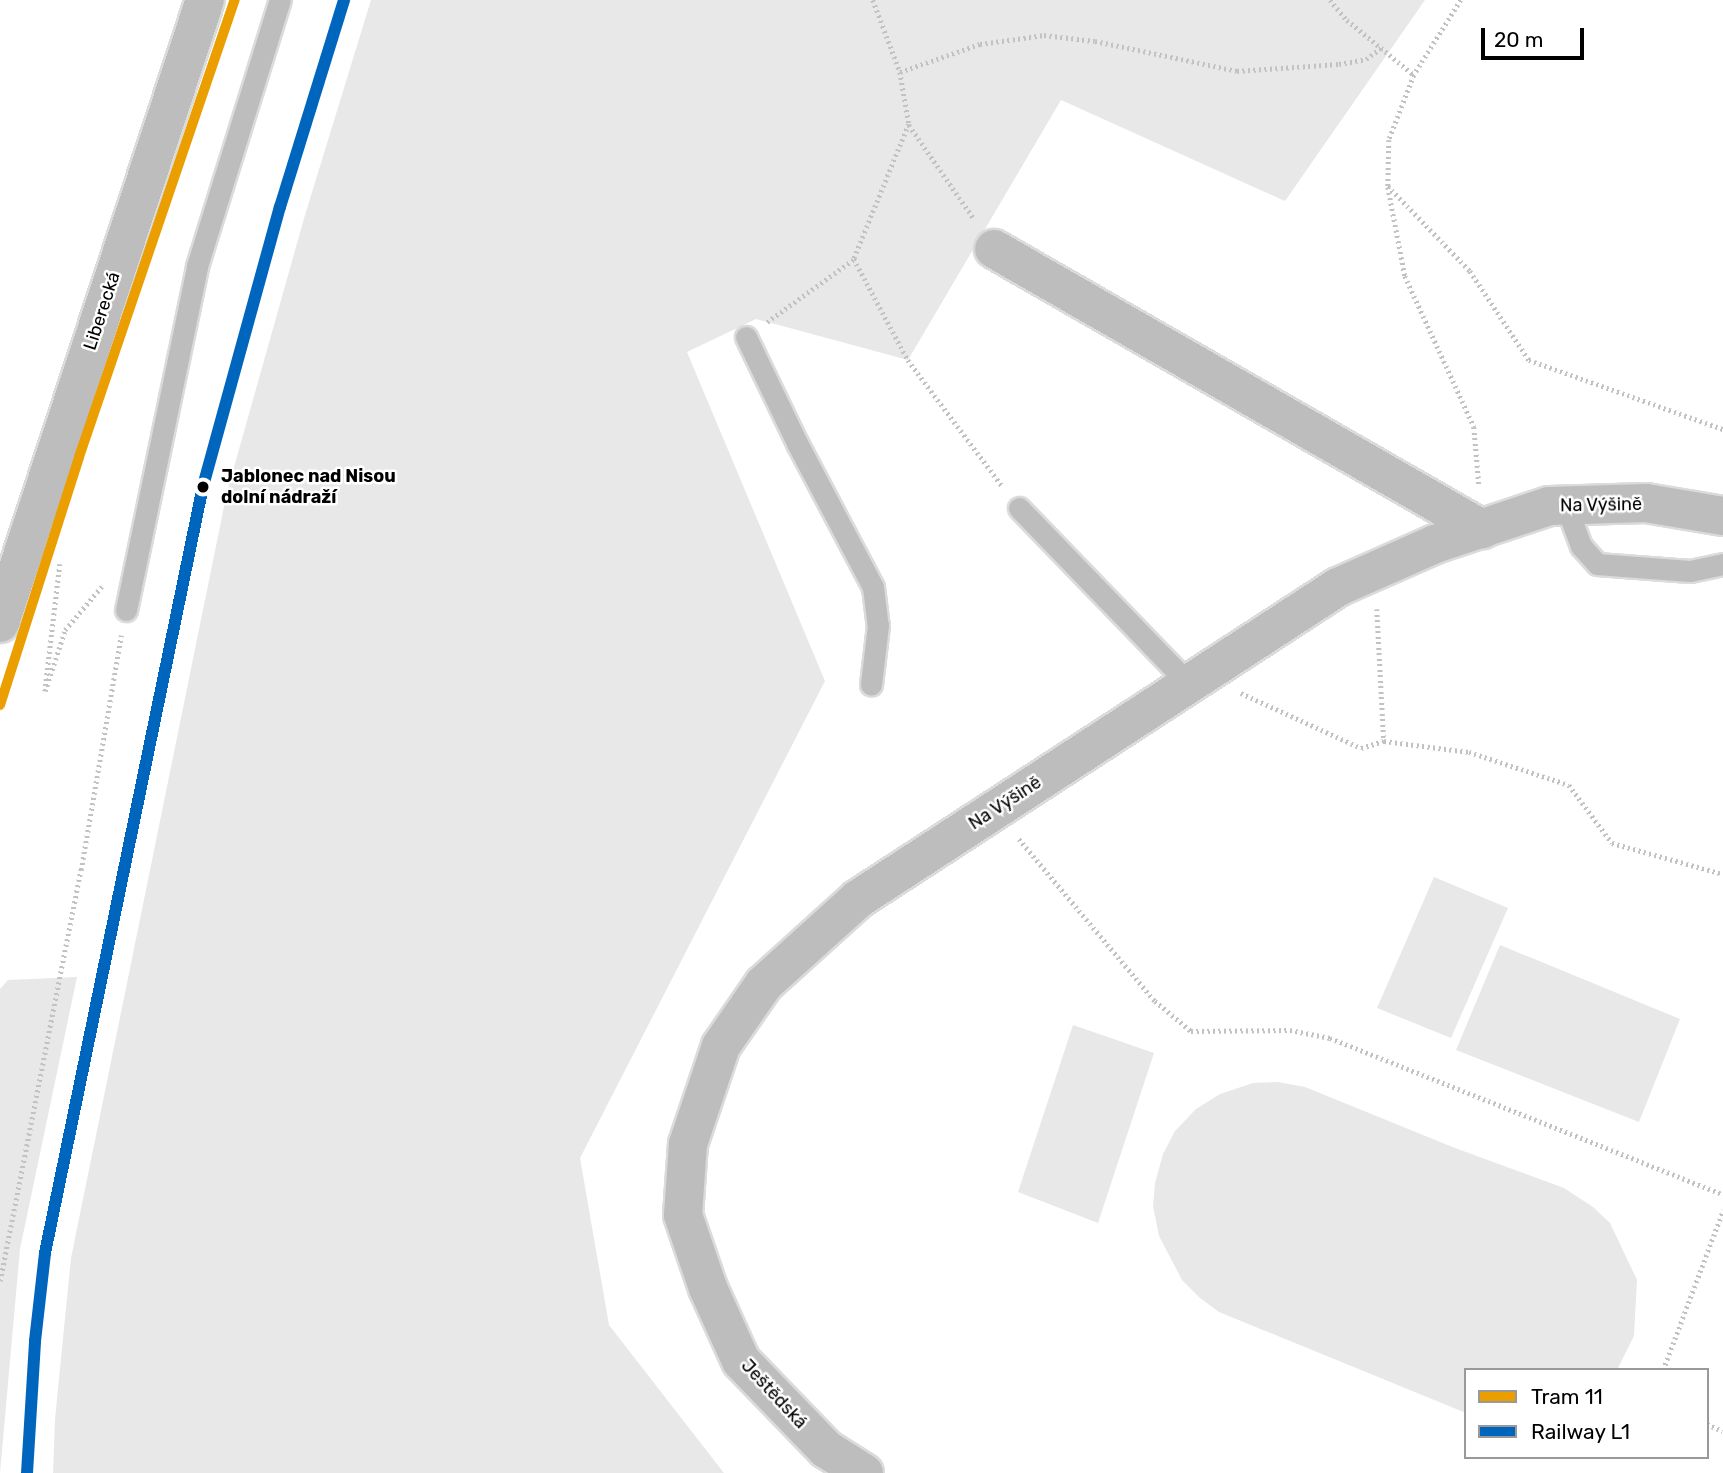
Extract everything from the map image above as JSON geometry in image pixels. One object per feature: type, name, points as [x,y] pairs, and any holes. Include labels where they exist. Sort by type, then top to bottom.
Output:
[{"type":"street","name":"Liberecká","points":[[0,623],[205,0]]},
{"type":"street","points":[[994,248],[1482,529]]},
{"type":"street","name":"Na Výšině","points":[[683,1215],[688,1144],[721,1046],[764,984],[858,899],[1338,587],[1374,570],[1435,544],[1549,506],[1646,503],[1723,516]]},
{"type":"street","name":"Ještědská","points":[[683,1215],[708,1289],[741,1361],[826,1449],[864,1473]]},
{"type":"lane","points":[[126,610],[197,265],[280,0]]},
{"type":"lane","points":[[746,337],[797,443],[873,587],[878,625],[871,685]]},
{"type":"lane","points":[[1566,506],[1581,546],[1597,564],[1690,571],[1723,564]]},
{"type":"lane","points":[[1019,508],[1196,680]]},
{"type":"path","points":[[873,0],[900,72],[909,124],[994,248]]},
{"type":"path","points":[[1330,0],[1347,20],[1414,75]]},
{"type":"path","points":[[1461,0],[1414,75],[1389,140],[1388,186],[1405,276],[1474,427],[1482,529]]},
{"type":"path","points":[[900,72],[980,44],[1044,36],[1095,41],[1237,71],[1348,62],[1366,59],[1381,48]]},
{"type":"path","points":[[746,337],[854,259],[909,124]]},
{"type":"path","points":[[1388,186],[1470,271],[1529,360],[1723,429]]},
{"type":"path","points":[[854,259],[908,360],[1019,508]]},
{"type":"path","points":[[61,562],[45,691],[65,630],[101,586],[131,585]]},
{"type":"path","points":[[1374,570],[1384,741]]},
{"type":"path","points":[[0,1281],[81,870],[126,610]]},
{"type":"path","points":[[1196,680],[1361,748],[1384,741],[1469,752],[1569,785],[1612,843],[1723,874]]},
{"type":"path","points":[[995,810],[1155,1002],[1191,1031],[1290,1030],[1330,1038],[1723,1195]]},
{"type":"path","points":[[1664,1368],[1723,1210]]},
{"type":"shaded area","points":[[371,0],[1425,0],[1285,201],[1061,100],[908,360],[756,319],[687,352],[825,681],[580,1158],[609,1325],[724,1473],[53,1473],[55,1419],[71,1258],[227,492],[305,215]]},
{"type":"shaded area","points":[[1434,877],[1508,908],[1451,1038],[1377,1008]]},
{"type":"shaded area","points":[[1500,945],[1680,1019],[1639,1122],[1456,1050]]},
{"type":"shaded area","points":[[77,977],[20,1249],[0,1473],[0,989],[8,980]]},
{"type":"shaded area","points":[[1073,1025],[1154,1053],[1098,1223],[1018,1192]]},
{"type":"shaded area","points":[[1278,1082],[1305,1087],[1455,1148],[1564,1188],[1593,1207],[1610,1223],[1637,1280],[1634,1336],[1618,1368],[1464,1368],[1464,1412],[1219,1312],[1200,1298],[1182,1280],[1159,1236],[1153,1206],[1155,1183],[1163,1154],[1175,1131],[1196,1109],[1220,1094],[1253,1083]]},
{"type":"tram line","name":"11","points":[[0,705],[79,457],[235,0]]},
{"type":"rail line","name":"L1","points":[[27,1473],[35,1341],[45,1253],[203,486],[280,207],[344,0]]},
{"type":"place","name":"Jablonec nad Nisou dolní nádraží","points":[[203,487]]}]
